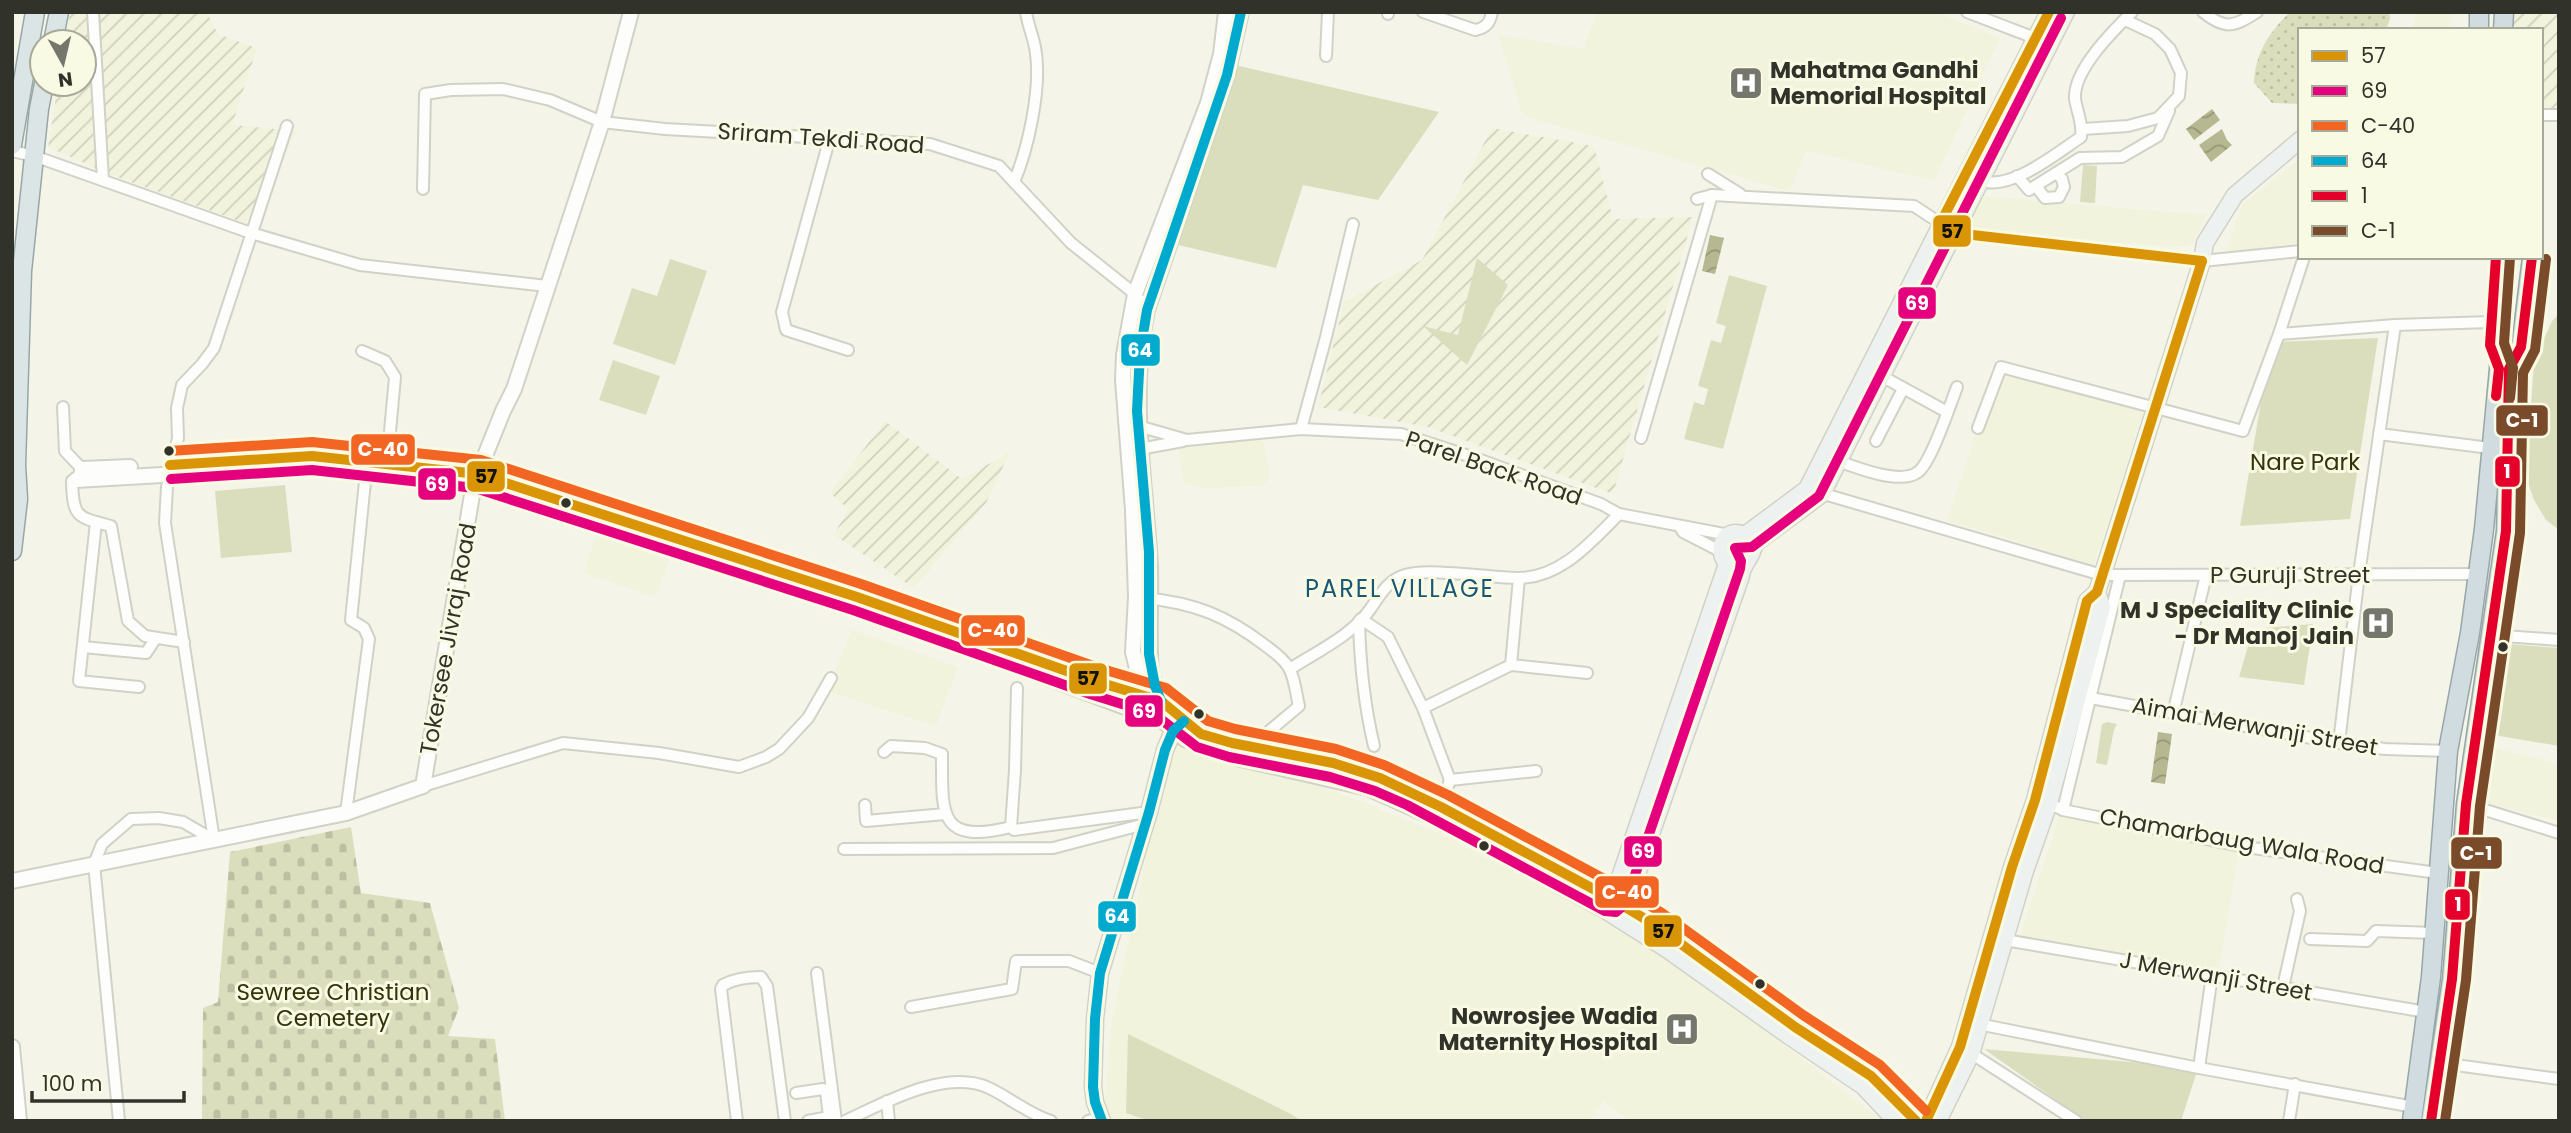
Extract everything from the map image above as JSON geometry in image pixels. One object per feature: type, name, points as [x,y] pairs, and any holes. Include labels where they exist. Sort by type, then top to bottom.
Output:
[{"type":"highway","points":[[2431,1121],[2452,979],[2466,804],[2478,708],[2505,531],[2504,369],[2496,259]]},
{"type":"highway","points":[[2501,324],[2503,259]]},
{"type":"highway","points":[[2501,324],[2513,259]]},
{"type":"highway","points":[[2413,1114],[2434,933],[2448,751],[2462,681],[2478,574],[2490,448],[2504,369],[2521,347],[2532,259]]},
{"type":"main road","points":[[12,145],[14,121],[35,12]]},
{"type":"main road","points":[[1916,1121],[1867,1081],[1668,950],[1617,910],[1741,576],[1721,544],[1743,538],[1815,491],[1875,373],[1955,233],[2043,41],[2049,12]]},
{"type":"main road","points":[[1875,373],[1940,224],[2043,41],[2066,12]]},
{"type":"main road","points":[[12,551],[18,499],[16,465],[22,271],[41,98]]},
{"type":"main road","points":[[1938,1121],[1966,1050],[2018,869],[2049,804],[2102,607],[2097,592],[2204,256],[2214,248],[2239,201],[2298,142]]},
{"type":"main road","points":[[2275,166],[2298,153]]},
{"type":"main road","points":[[1730,560],[1748,562],[1753,554],[1743,538]]},
{"type":"main road","points":[[1097,1120],[1093,1087],[1095,1019],[1100,973],[1147,818],[1157,773],[1177,722]]},
{"type":"main road","points":[[1990,966],[2005,940],[2018,869]]},
{"type":"main road","points":[[1926,1121],[1966,1050]]},
{"type":"main road","points":[[1867,1081],[1896,1121]]},
{"type":"street","points":[[93,12],[103,180]]},
{"type":"street","name":"Tokersee Jivraj Road","points":[[12,881],[346,813],[423,786],[476,479],[514,388],[602,122],[631,12]]},
{"type":"street","points":[[1014,182],[1025,156],[1038,72],[1036,51],[1026,12]]},
{"type":"street","points":[[1134,450],[1138,426],[1137,377],[1147,310],[1219,83],[1226,12]]},
{"type":"street","points":[[1157,716],[1143,598],[1134,450],[1123,380],[1124,355],[1135,294],[1208,103],[1233,58],[1241,12]]},
{"type":"street","points":[[1326,56],[1328,12]]},
{"type":"street","points":[[1423,12],[1475,30],[1483,29],[1492,12]]},
{"type":"street","points":[[1967,12],[2043,41]]},
{"type":"street","points":[[2203,12],[2217,23],[2235,25],[2257,12]]},
{"type":"street","points":[[1982,175],[2006,180],[2017,176],[2030,171],[2081,137],[2082,129],[2075,96],[2082,73],[2108,37],[2129,16],[2155,34],[2170,49],[2181,73],[2179,96],[2158,118],[2128,126],[2082,129]]},
{"type":"street","name":"Sriram Tekdi Road","points":[[423,189],[425,94],[451,90],[503,89],[550,100],[602,122],[665,130],[930,144],[999,166],[1071,243],[1135,294],[1147,310]]},
{"type":"street","points":[[2017,176],[2029,190],[2080,158],[2122,157],[2158,136],[2174,101]]},
{"type":"street","points":[[14,121],[39,109]]},
{"type":"street","points":[[214,840],[166,523],[170,469],[178,438],[177,408],[182,385],[214,348],[286,126]]},
{"type":"street","points":[[830,137],[782,312],[783,324],[786,330],[848,350]]},
{"type":"street","points":[[12,151],[34,156],[251,233],[360,265],[547,286]]},
{"type":"street","points":[[2036,186],[2045,198],[2059,197],[2064,187],[2056,173]]},
{"type":"street","points":[[1708,174],[1742,196]]},
{"type":"street","points":[[1698,199],[1713,194],[1914,206],[1955,233],[2204,256],[2298,251]]},
{"type":"street","points":[[1641,438],[1713,194]]},
{"type":"street","points":[[1301,429],[1353,224]]},
{"type":"street","points":[[1978,428],[2000,367],[2242,431],[2279,334],[2303,259]]},
{"type":"street","points":[[2279,334],[2395,324],[2501,324]]},
{"type":"street","points":[[2339,743],[2359,575],[2395,324]]},
{"type":"street","points":[[362,351],[385,361],[395,377],[387,464]]},
{"type":"street","points":[[1875,373],[1947,412]]},
{"type":"street","points":[[1832,458],[1866,471],[1903,478],[1918,472],[1928,457],[1957,387]]},
{"type":"street","points":[[1876,441],[1903,389]]},
{"type":"street","points":[[63,407],[65,451],[76,477],[72,502],[76,514],[85,520],[111,526],[128,621],[145,636],[184,642]]},
{"type":"street","name":"Parel Back Road","points":[[1138,426],[1187,440],[1301,429],[1401,434],[1488,462],[1601,504],[1619,514],[1743,538]]},
{"type":"street","points":[[2379,434],[2490,448]]},
{"type":"street","points":[[1134,450],[1187,440]]},
{"type":"street","points":[[76,477],[312,456],[367,467],[476,479]]},
{"type":"street","points":[[367,467],[387,464],[476,479],[860,607],[1086,693],[1177,722],[1201,734],[1368,788],[1464,827],[1617,910]]},
{"type":"street","points":[[346,813],[369,639],[364,628],[355,625],[351,620],[367,467]]},
{"type":"street","name":"P Guruji Street","points":[[1815,491],[2102,575],[2478,574]]},
{"type":"street","points":[[1290,669],[1360,620],[1372,607],[1376,596],[1388,584],[1404,575],[1454,574],[1518,578],[1552,571],[1590,544],[1619,514]]},
{"type":"street","points":[[599,519],[857,597],[1155,700],[1177,722]]},
{"type":"street","points":[[96,522],[79,681],[139,687]]},
{"type":"street","name":"Parel Back Road","points":[[1680,527],[1683,532],[1730,560]]},
{"type":"street","points":[[2078,696],[2120,575]]},
{"type":"street","points":[[2174,714],[2206,575]]},
{"type":"street","points":[[1511,665],[1518,578]]},
{"type":"street","points":[[1143,598],[1189,605],[1239,625],[1279,656],[1290,669],[1299,706],[1267,733]]},
{"type":"street","points":[[1360,620],[1388,637],[1423,708],[1450,780],[1441,807]]},
{"type":"street","points":[[1360,620],[1361,677],[1365,710],[1374,746]]},
{"type":"street","points":[[2491,635],[2559,640]]},
{"type":"street","points":[[83,648],[146,653],[156,638]]},
{"type":"street","points":[[1423,708],[1511,665],[1587,673]]},
{"type":"street","points":[[423,786],[563,743],[659,753],[739,767],[779,749],[808,718],[831,678]]},
{"type":"street","points":[[1011,827],[1017,688]]},
{"type":"street","name":"Aimai Merwanji Street","points":[[2078,696],[2339,743],[2385,749],[2448,751]]},
{"type":"street","points":[[884,752],[891,746],[925,748],[942,754],[945,814],[950,824],[967,833],[1011,827],[1019,831],[1147,818]]},
{"type":"street","points":[[1273,759],[1333,763],[1380,778],[1441,807],[1464,827]]},
{"type":"street","points":[[1450,780],[1536,771]]},
{"type":"street","name":"Chamarbaug Wala Road","points":[[2049,804],[2245,847],[2438,873]]},
{"type":"street","points":[[2466,804],[2559,833]]},
{"type":"street","points":[[865,805],[866,821],[945,814]]},
{"type":"street","points":[[119,1121],[94,864],[102,844],[131,819],[159,818],[183,822],[214,840]]},
{"type":"street","points":[[844,849],[1053,848],[1147,818]]},
{"type":"street","points":[[2283,987],[2300,911],[2297,899]]},
{"type":"street","points":[[2310,939],[2367,942],[2376,931],[2434,933]]},
{"type":"street","name":"J Merwanji Street","points":[[2005,940],[2426,1012]]},
{"type":"street","points":[[911,1007],[1012,989],[1016,961],[1069,961],[1100,973]]},
{"type":"street","points":[[814,1120],[832,1120],[817,973]]},
{"type":"street","points":[[2199,1068],[2212,975]]},
{"type":"street","points":[[737,1121],[721,989],[729,982],[753,977],[761,977],[767,986],[785,1121]]},
{"type":"street","points":[[1974,1023],[2199,1068],[2295,1084],[2413,1114]]},
{"type":"street","points":[[12,1047],[19,1121]]},
{"type":"street","points":[[1966,1050],[2076,1121]]},
{"type":"street","points":[[2441,1063],[2559,1079]]},
{"type":"street","points":[[845,1121],[887,1101],[928,1086],[970,1083],[986,1087],[1051,1121]]},
{"type":"street","points":[[2289,1121],[2295,1084]]},
{"type":"street","points":[[796,1093],[823,1089],[829,1094]]},
{"type":"street","points":[[887,1101],[889,1121]]},
{"type":"shaded area","points":[[70,12],[199,12],[208,15],[218,34],[257,48],[232,125],[297,131],[245,223],[109,174],[48,147],[56,98],[98,98],[98,28],[67,28]]},
{"type":"shaded area","name":"Mahatma Gandhi Memorial Hospital","points":[[1597,12],[1935,12],[2000,38],[1934,181],[1806,150],[1790,191],[1523,116],[1498,35],[1583,49]]},
{"type":"shaded area","points":[[2415,12],[2454,12],[2449,28],[2413,28]]},
{"type":"shaded area","points":[[2514,12],[2559,12],[2559,110],[2543,110],[2543,28],[2511,28]]},
{"type":"shaded area","points":[[1492,128],[1594,146],[1613,219],[1693,217],[1613,494],[1428,427],[1318,407],[1344,302],[1422,260]]},
{"type":"shaded area","points":[[2298,161],[2298,242],[2224,257],[2242,205]]},
{"type":"shaded area","points":[[1977,196],[2206,215],[2193,243],[2183,247],[1969,231],[1964,222]]},
{"type":"shaded area","points":[[1999,363],[2147,400],[2094,565],[1947,520]]},
{"type":"shaded area","points":[[885,421],[962,479],[1010,452],[986,503],[914,588],[834,535],[848,509],[830,493]]},
{"type":"shaded area","points":[[1262,434],[1270,475],[1263,486],[1200,488],[1184,483],[1177,439]]},
{"type":"shaded area","points":[[596,536],[669,560],[656,597],[583,573]]},
{"type":"shaded area","points":[[852,630],[958,667],[936,726],[827,691]]},
{"type":"shaded area","points":[[1173,727],[1432,830],[1596,914],[1669,957],[1883,1121],[1629,1121],[1604,1101],[1589,1121],[1103,1121],[1112,1021]]},
{"type":"shaded area","points":[[2483,745],[2559,764],[2559,821],[2470,799]]},
{"type":"shaded area","points":[[2060,815],[2239,852],[2219,970],[2020,936]]},
{"type":"green space","points":[[2290,12],[2389,12],[2390,19],[2387,28],[2298,28],[2298,104],[2272,103],[2254,83],[2260,53],[2276,27]]},
{"type":"green space","points":[[1235,65],[1439,112],[1378,200],[1303,185],[1276,268],[1178,245]]},
{"type":"green space","points":[[2083,165],[2097,166],[2095,203],[2080,202]]},
{"type":"green space","points":[[1477,258],[1508,285],[1467,365],[1423,326],[1458,335]]},
{"type":"green space","points":[[670,259],[707,271],[675,365],[613,344],[632,288],[657,296]]},
{"type":"green space","points":[[1729,275],[1767,286],[1723,449],[1684,439],[1694,402],[1704,405],[1708,389],[1698,386],[1711,340],[1721,343],[1726,326],[1716,323]]},
{"type":"green space","points":[[2559,314],[2559,530],[2546,520],[2534,500],[2526,477],[2534,362],[2552,321]]},
{"type":"green space","name":"Nare Park","points":[[2378,338],[2350,519],[2240,526],[2271,342]]},
{"type":"green space","points":[[613,360],[660,376],[646,415],[599,400]]},
{"type":"green space","points":[[285,485],[292,552],[221,558],[215,491]]},
{"type":"green space","points":[[2313,624],[2304,685],[2239,677],[2253,629]]},
{"type":"green space","points":[[2497,643],[2559,648],[2559,746],[2482,733]]},
{"type":"green space","points":[[2102,724],[2117,724],[2107,765],[2096,763]]},
{"type":"green space","name":"Sewree Christian Cemetery","points":[[351,827],[361,893],[430,903],[459,1008],[448,1036],[495,1039],[505,1121],[202,1121],[203,1008],[218,1002],[230,852]]},
{"type":"green space","points":[[1128,1034],[1303,1121],[1150,1121],[1126,1113]]},
{"type":"green space","points":[[1984,1049],[2198,1068],[2181,1121],[2086,1121]]},
{"type":"water","points":[[2212,109],[2220,120],[2194,140],[2186,129]]},
{"type":"water","points":[[2222,129],[2232,145],[2211,162],[2199,145]]},
{"type":"water","points":[[1710,235],[1724,238],[1715,274],[1702,271]]},
{"type":"water","points":[[2158,732],[2172,734],[2165,784],[2151,782]]},
{"type":"transit line","name":"64","points":[[1161,701],[1155,686],[1149,654],[1149,552],[1137,411],[1140,353],[1147,310],[1227,75],[1241,12]]},
{"type":"transit line","name":"57","points":[[2049,12],[1940,224],[1955,233],[2202,261]]},
{"type":"transit line","name":"69","points":[[171,479],[312,470],[475,488],[853,610],[1154,714],[1197,747],[1229,757],[1330,777],[1375,791],[1407,805],[1605,911],[1616,912],[1625,904],[1740,569],[1741,561],[1735,548],[1752,547],[1819,496],[2061,18]]},
{"type":"transit line","name":"1","points":[[2496,259],[2490,345],[2499,369],[2496,396]]},
{"type":"transit line","name":"C-1","points":[[2510,259],[2504,343],[2513,368],[2510,398]]},
{"type":"transit line","name":"1","points":[[2431,1121],[2452,979],[2466,804],[2506,531],[2509,369],[2521,347],[2532,259]]},
{"type":"transit line","name":"C-1","points":[[2445,1121],[2466,980],[2480,806],[2520,533],[2523,373],[2535,350],[2546,259]]},
{"type":"transit line","name":"57","points":[[1926,1121],[1960,1047],[2012,867],[2035,800],[2087,601],[2097,592],[2202,261]]},
{"type":"transit line","name":"C-40","points":[[169,451],[312,442],[481,460],[861,584],[1099,668],[1166,688],[1208,721],[1336,749],[1384,765],[1448,795],[1662,913],[1803,1015],[1880,1065],[1926,1111]]},
{"type":"transit line","name":"57","points":[[170,465],[312,456],[478,474],[857,597],[1095,681],[1161,701],[1201,734],[1232,743],[1333,763],[1380,778],[1441,807],[1655,925],[1795,1027],[1871,1076],[1916,1121]]},
{"type":"transit line","name":"64","points":[[1102,1121],[1093,1087],[1095,1019],[1100,973],[1165,750],[1173,731],[1184,721]]},
{"type":"place","name":"Mahatma Gandhi Memorial Hospital","points":[[1746,83]]},
{"type":"place","name":"M J Speciality Clinic - Dr Manoj Jain","points":[[2378,623]]},
{"type":"place","name":"Nowrosjee Wadia Maternity Hospital","points":[[1682,1029]]},
{"type":"district","name":"PAREL VILLAGE","points":[[1400,589]]}]
